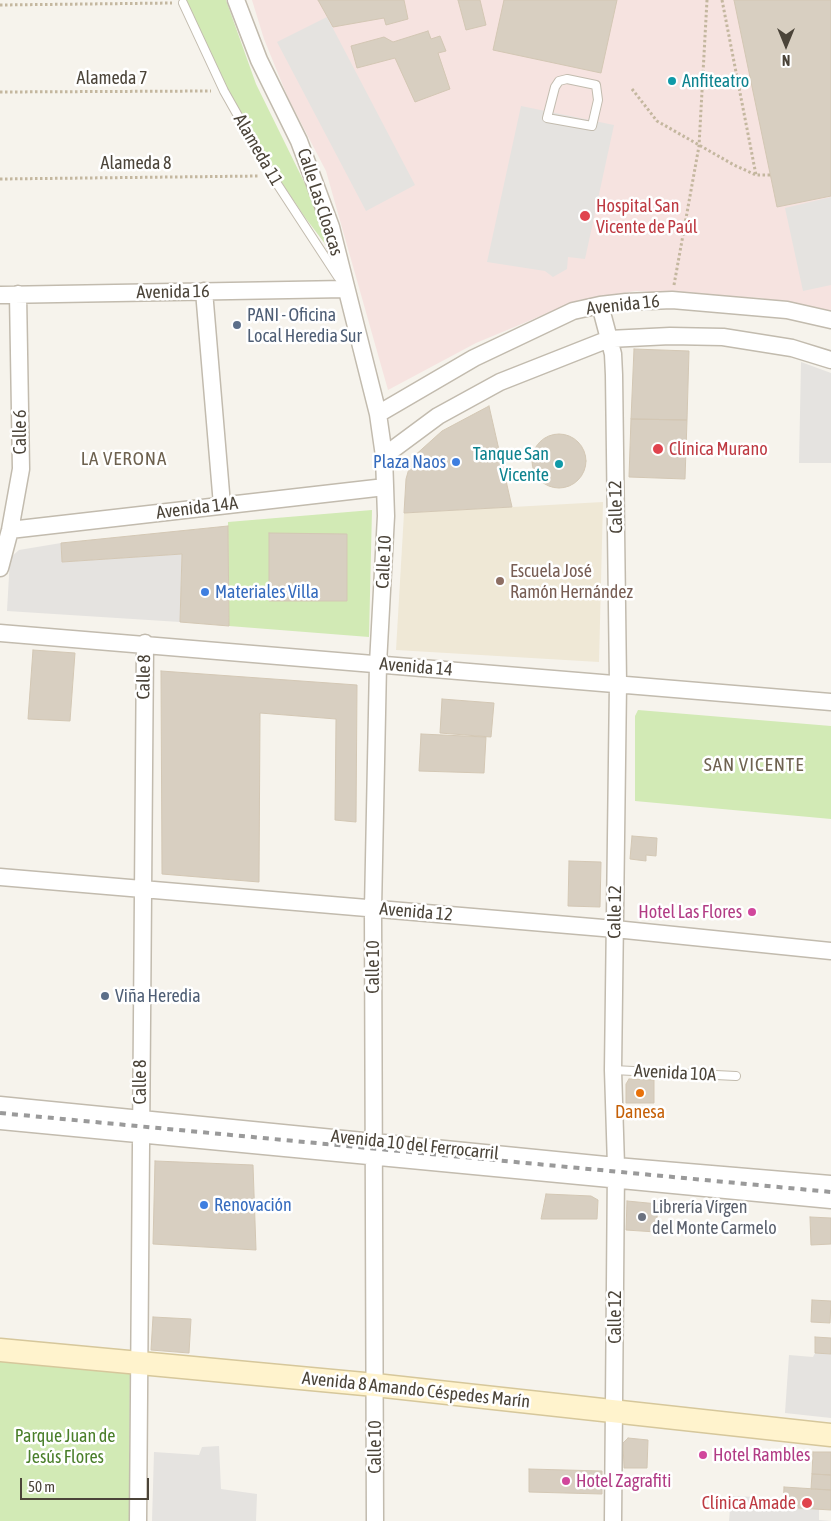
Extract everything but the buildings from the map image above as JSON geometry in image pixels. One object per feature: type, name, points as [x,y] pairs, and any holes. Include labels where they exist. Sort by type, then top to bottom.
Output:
[{"type":"street","name":"Calle Las Cloacas","points":[[236,0],[259,60],[299,141],[331,227],[378,414]]},
{"type":"street","name":"Avenida 16","points":[[0,294],[346,289]]},
{"type":"street","points":[[204,291],[222,505]]},
{"type":"street","name":"Calle 6","points":[[0,568],[10,530],[20,469],[18,294]]},
{"type":"street","name":"Avenida 16","points":[[378,414],[474,358],[573,311],[600,305],[672,300],[787,310],[831,320]]},
{"type":"street","name":"Calle 12","points":[[600,305],[609,339],[614,375],[618,683],[613,1070],[616,1173],[614,1521]]},
{"type":"street","name":"Avenida 16","points":[[384,456],[438,416],[500,382],[609,339],[670,336],[723,337],[792,348],[831,360]]},
{"type":"street","name":"Calle 10","points":[[375,1521],[373,908],[378,664],[386,516],[384,456],[378,414]]},
{"type":"street","name":"Avenida 14A","points":[[10,530],[385,487]]},
{"type":"street","name":"Avenida 14","points":[[0,633],[831,702]]},
{"type":"street","name":"Calle 8","points":[[138,1521],[145,644]]},
{"type":"street","name":"Avenida 12","points":[[0,877],[615,929],[831,951]]},
{"type":"street","name":"Avenida 10 del Ferrocarril","points":[[0,1105],[140,1125],[616,1173],[831,1200]]},
{"type":"street","name":"Avenida 10 del Ferrocarril","points":[[0,1121],[140,1125]]},
{"type":"street","name":"Avenida 10 del Ferrocarril","points":[[616,1173],[831,1184]]},
{"type":"street","name":"Avenida 8 Amando Céspedes Marín","points":[[0,1350],[375,1385],[831,1435]]},
{"type":"lane","name":"Alameda 11","points":[[183,3],[224,91],[272,176],[346,289]]},
{"type":"lane","points":[[567,79],[596,85],[598,100],[592,126],[548,118],[554,87],[559,81],[567,79]]},
{"type":"lane","name":"Avenida 10A","points":[[613,1070],[736,1076]]},
{"type":"path","points":[[672,300],[699,146],[707,0]]},
{"type":"path","points":[[722,0],[756,176]]},
{"type":"path","points":[[0,5],[183,3]]},
{"type":"path","points":[[632,89],[657,121],[756,176],[770,175]]},
{"type":"path","name":"Alameda 7","points":[[0,92],[224,91]]},
{"type":"path","name":"Alameda 8","points":[[0,179],[272,176]]},
{"type":"shaded area","name":"Hospital San Vicente de Paúl","points":[[252,0],[831,0],[831,315],[761,298],[636,291],[579,300],[476,343],[388,390],[326,171],[288,98],[264,39]]},
{"type":"shaded area","points":[[327,17],[415,185],[366,211],[277,42]]},
{"type":"shaded area","points":[[521,106],[614,125],[585,259],[568,257],[567,269],[553,277],[545,271],[487,262]]},
{"type":"shaded area","points":[[831,197],[831,285],[803,291],[785,208]]},
{"type":"shaded area","points":[[801,362],[831,373],[831,463],[799,463]]},
{"type":"shaded area","name":"Escuela José Ramón Hernández","points":[[603,502],[599,662],[396,650],[404,513]]},
{"type":"shaded area","points":[[61,543],[62,562],[182,554],[180,622],[7,611],[10,558],[19,550]]},
{"type":"shaded area","points":[[815,1353],[831,1354],[831,1418],[785,1413],[789,1355],[813,1357]]},
{"type":"shaded area","points":[[219,1446],[221,1489],[257,1494],[256,1521],[152,1521],[154,1452],[199,1455],[202,1447]]},
{"type":"shaded area","points":[[731,1496],[784,1498],[819,1508],[819,1520],[831,1521],[729,1521]]},
{"type":"green space","points":[[186,0],[226,0],[256,84],[312,198],[332,253],[274,171],[225,86]]},
{"type":"green space","points":[[372,510],[369,637],[229,626],[228,522]],"holes":[[[269,534],[347,534],[347,601],[270,601]]]},
{"type":"green space","points":[[638,710],[831,726],[831,819],[635,801],[635,716]]},
{"type":"green space","name":"Parque Juan de Jesús Flores","points":[[0,1360],[130,1372],[129,1521],[0,1521]]},
{"type":"railway","points":[[0,1113],[831,1192]]},
{"type":"place","name":"Anfiteatro","points":[[672,81]]},
{"type":"place","name":"Hospital San Vicente de Paúl","points":[[585,216]]},
{"type":"place","name":"PANI - Oficina Local Heredia Sur","points":[[237,325]]},
{"type":"place","name":"Clínica Murano","points":[[658,449]]},
{"type":"place","name":"Plaza Naos","points":[[456,462]]},
{"type":"place","name":"Tanque San Vicente","points":[[559,464]]},
{"type":"place","name":"Escuela José Ramón Hernández","points":[[500,581]]},
{"type":"place","name":"Materiales Villa","points":[[205,592]]},
{"type":"place","name":"Hotel Las Flores","points":[[752,912]]},
{"type":"place","name":"Viña Heredia","points":[[105,996]]},
{"type":"place","name":"Danesa","points":[[640,1093]]},
{"type":"place","name":"Renovación","points":[[204,1205]]},
{"type":"place","name":"Librería Vírgen del Monte Carmelo","points":[[642,1217]]},
{"type":"place","name":"Hotel Rambles","points":[[703,1455]]},
{"type":"place","name":"Hotel Zagrafiti","points":[[566,1481]]},
{"type":"place","name":"Clínica Amade","points":[[807,1503]]},
{"type":"district","name":"LA VERONA","points":[[124,459]]},
{"type":"district","name":"SAN VICENTE","points":[[754,765]]}]
